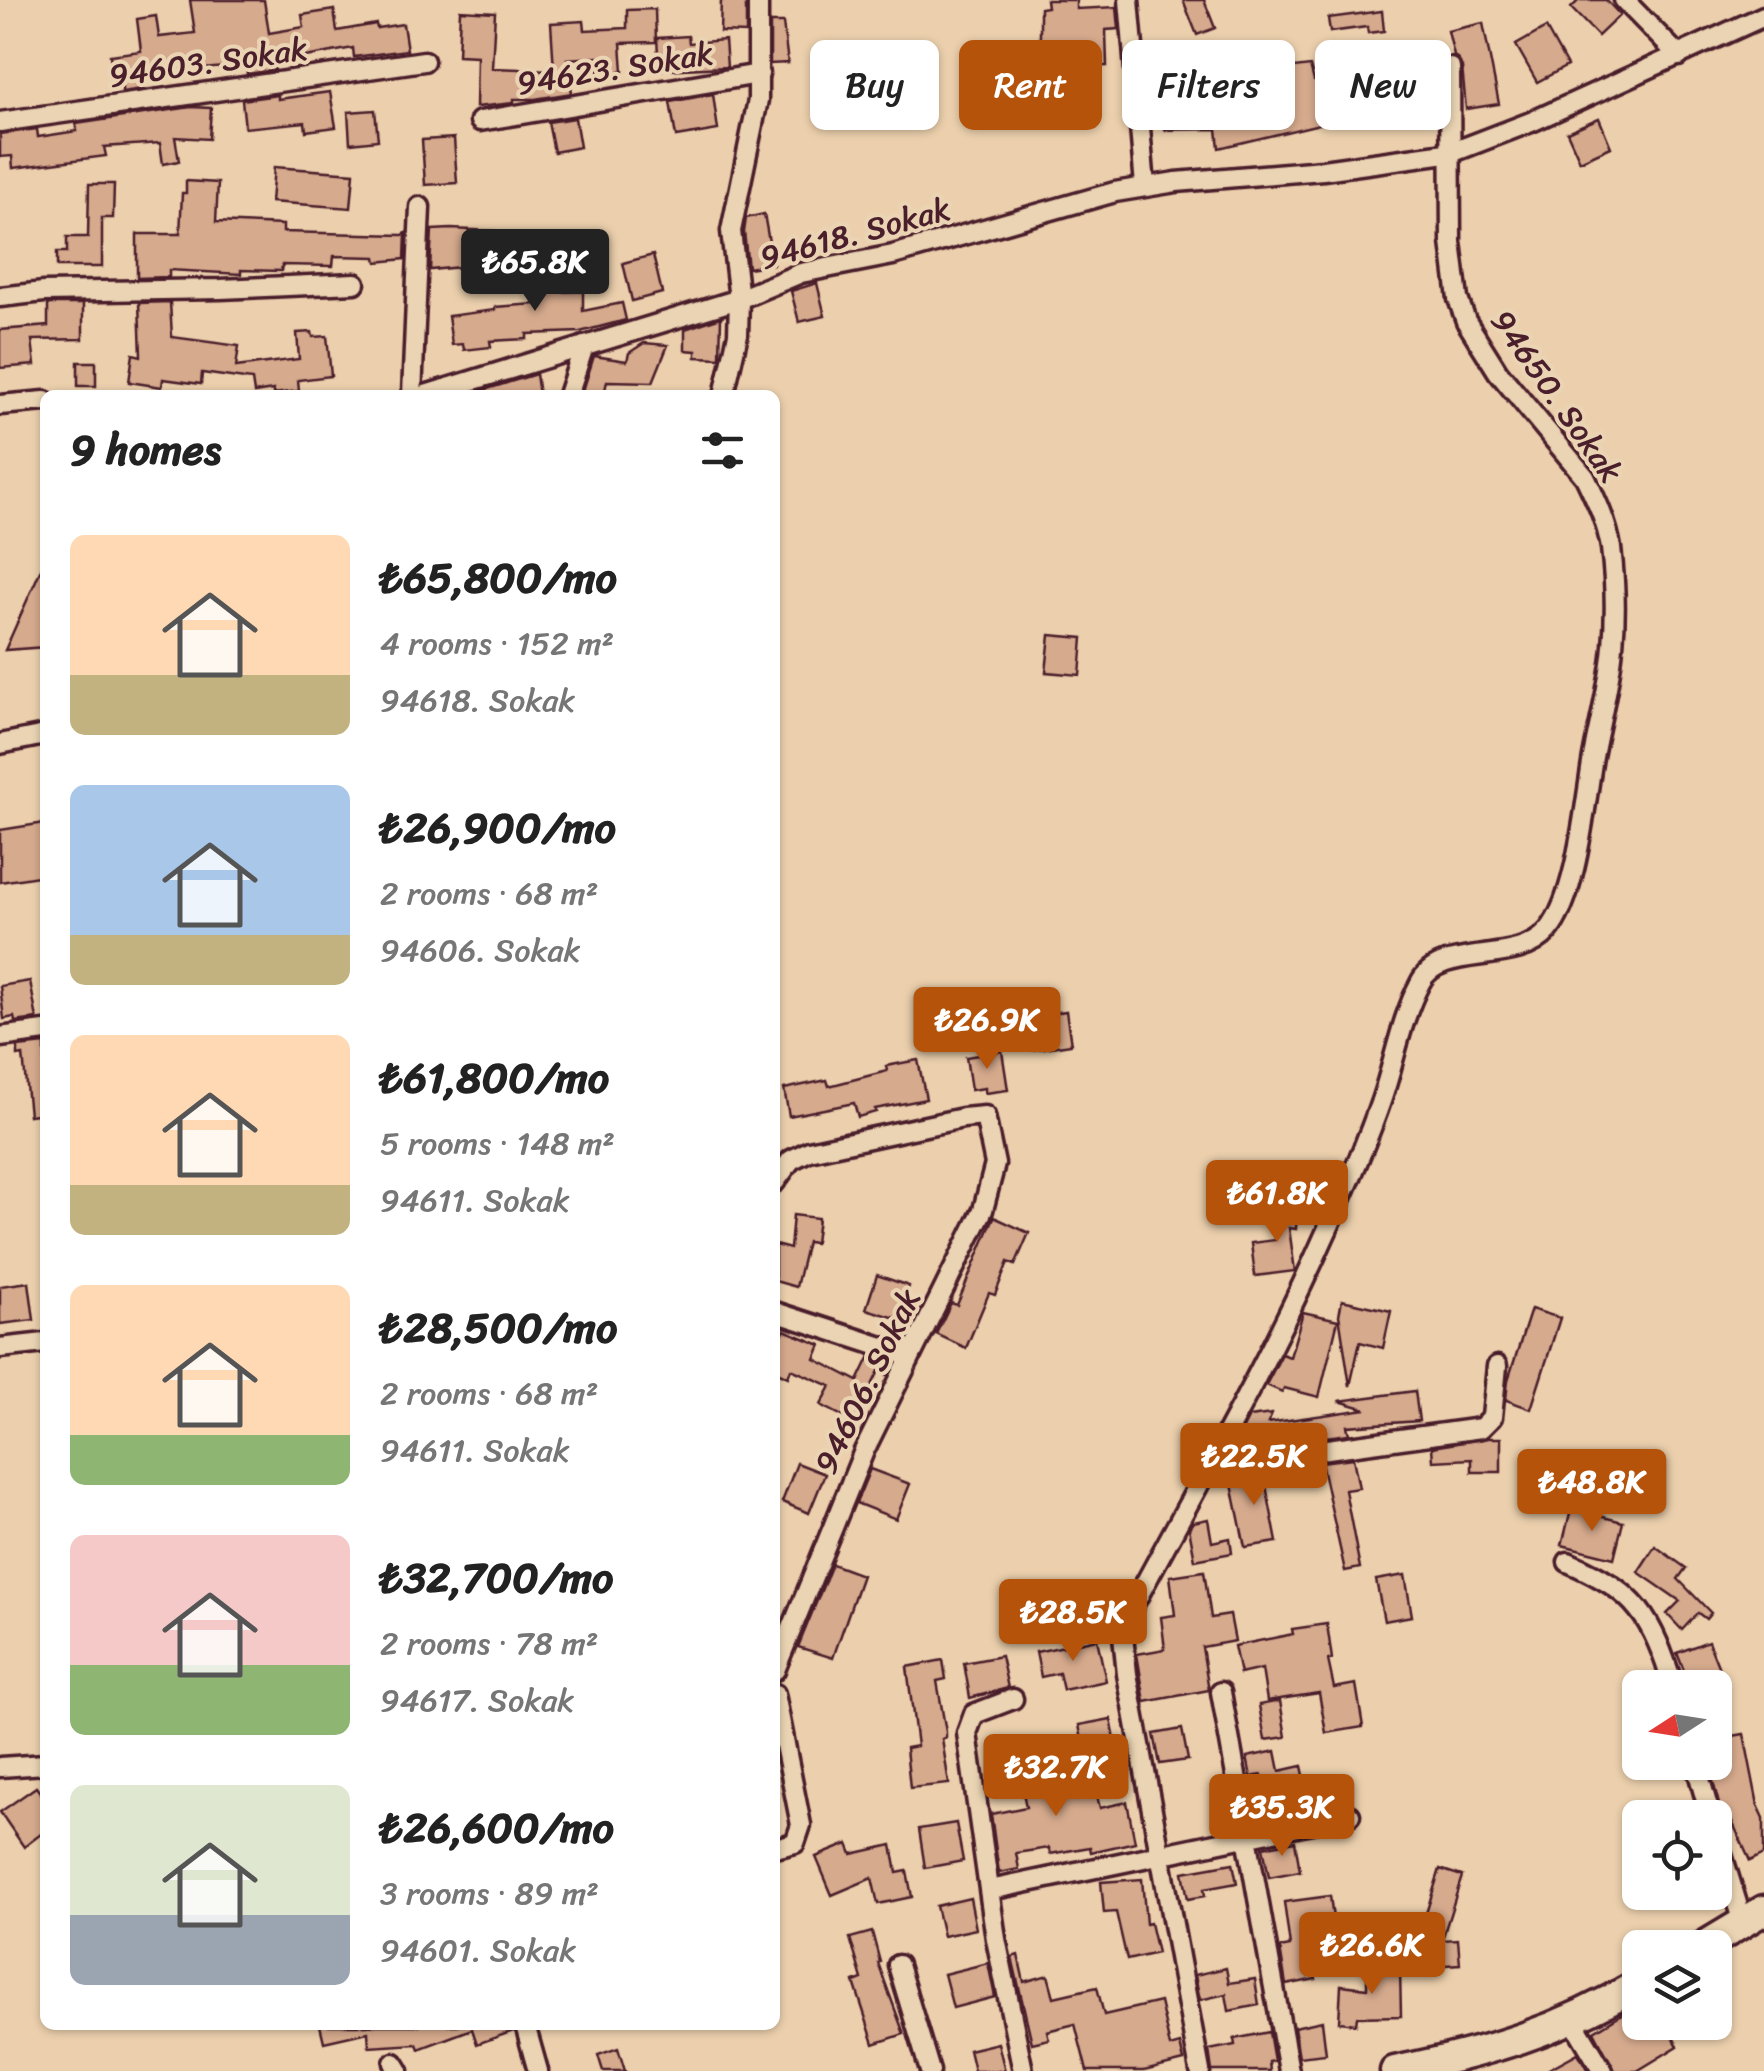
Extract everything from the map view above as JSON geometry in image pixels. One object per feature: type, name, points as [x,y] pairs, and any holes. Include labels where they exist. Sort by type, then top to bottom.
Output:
[{"type":"street","name":"94623. Sokak","points":[[725,390],[738,334],[739,299],[731,231],[755,124],[760,74],[758,0]]},
{"type":"street","points":[[1129,0],[1145,186]]},
{"type":"street","points":[[1624,0],[1679,56]]},
{"type":"street","name":"94618. Sokak","points":[[441,390],[739,299],[801,272],[894,255],[1115,192],[1452,152],[1531,122],[1764,16]]},
{"type":"street","name":"94603. Sokak","points":[[0,122],[424,61]]},
{"type":"street","name":"94623. Sokak","points":[[480,120],[760,74]]},
{"type":"street","points":[[1451,110],[1452,152]]},
{"type":"street","name":"94650. Sokak","points":[[1211,1465],[1324,1237],[1371,1128],[1423,977],[1440,964],[1520,949],[1547,932],[1558,915],[1571,876],[1609,678],[1614,578],[1606,524],[1585,477],[1498,372],[1466,321],[1453,269],[1452,152]]},
{"type":"street","points":[[412,390],[420,207]]},
{"type":"street","points":[[0,297],[44,292],[355,282]]},
{"type":"street","points":[[570,390],[584,346]]},
{"type":"street","points":[[0,405],[40,401]]},
{"type":"street","points":[[0,744],[40,736]]},
{"type":"street","points":[[0,1037],[40,1033]]},
{"type":"street","name":"94606. Sokak","points":[[780,1175],[791,1160],[810,1151],[984,1116],[995,1164],[992,1185],[965,1250],[843,1498],[780,1657]]},
{"type":"street","points":[[780,1314],[910,1356]]},
{"type":"street","points":[[0,1348],[40,1343]]},
{"type":"street","points":[[1200,2071],[1126,1674],[1126,1619],[1211,1465],[1481,1428],[1492,1417],[1497,1366]]},
{"type":"street","points":[[1568,1562],[1611,1582],[1630,1597],[1655,1632],[1668,1670]]},
{"type":"street","points":[[1222,1692],[1290,2071]]},
{"type":"street","points":[[1014,1699],[985,1707],[968,1723],[970,1762],[1002,1972],[1023,2071]]},
{"type":"street","points":[[780,1720],[800,1824],[794,1843],[780,1847]]},
{"type":"street","points":[[0,1767],[40,1764]]},
{"type":"street","points":[[990,1890],[1350,1815]]},
{"type":"street","points":[[1730,1930],[1753,1916],[1732,1870]]},
{"type":"street","points":[[898,1965],[930,2071]]},
{"type":"street","points":[[1394,2071],[1508,2045],[1573,2020],[1622,1994]]},
{"type":"street","points":[[1573,2020],[1603,2071]]},
{"type":"street","points":[[527,2030],[538,2071]]},
{"type":"building","points":[[190,0],[264,0],[269,33],[304,27],[302,15],[334,10],[337,31],[403,24],[407,50],[354,57],[353,48],[274,63],[275,70],[247,74],[246,65],[191,70],[192,73],[141,78],[142,89],[122,92],[122,87],[114,88],[110,55],[141,51],[137,19],[156,16],[159,37],[195,33]]},
{"type":"building","points":[[721,0],[746,0],[746,33],[720,32]]},
{"type":"building","points":[[1046,0],[1076,0],[1076,9],[1117,7],[1119,29],[1106,30],[1107,66],[1102,66],[1102,40],[1040,40],[1040,8],[1047,7]]},
{"type":"building","points":[[1183,0],[1204,0],[1215,28],[1197,35]]},
{"type":"building","points":[[1579,0],[1606,0],[1620,15],[1598,36],[1571,8]]},
{"type":"building","points":[[655,9],[656,42],[621,43],[623,71],[599,73],[598,57],[567,59],[572,93],[476,107],[477,56],[458,55],[460,10],[495,12],[492,68],[554,70],[551,23],[584,21],[585,30],[627,28],[627,10]]},
{"type":"building","points":[[1382,11],[1384,31],[1368,33],[1367,27],[1330,32],[1328,18]]},
{"type":"building","points":[[770,23],[783,23],[788,63],[770,64]]},
{"type":"building","points":[[1483,23],[1499,104],[1466,109],[1462,67],[1454,56],[1448,31]]},
{"type":"building","points":[[1546,28],[1567,66],[1537,82],[1516,45]]},
{"type":"building","points":[[688,36],[689,43],[725,40],[727,67],[659,70],[657,38]]},
{"type":"building","points":[[1310,66],[1315,81],[1315,125],[1295,130],[1295,68]]},
{"type":"building","points":[[330,92],[336,127],[306,131],[305,122],[245,128],[242,100]]},
{"type":"building","points":[[713,94],[718,130],[676,137],[670,102]]},
{"type":"building","points":[[191,107],[211,108],[209,139],[175,137],[179,161],[163,164],[160,143],[104,147],[106,156],[13,168],[12,156],[0,157],[0,134],[37,129],[38,137],[77,131],[76,124]]},
{"type":"building","points":[[375,110],[378,140],[350,143],[348,112]]},
{"type":"building","points":[[575,118],[580,147],[554,152],[548,122]]},
{"type":"building","points":[[1599,118],[1611,147],[1580,161],[1567,132]]},
{"type":"building","points":[[1217,130],[1294,130],[1219,148]]},
{"type":"building","points":[[454,138],[457,183],[425,185],[422,140]]},
{"type":"building","points":[[274,167],[354,173],[351,208],[271,202]]},
{"type":"building","points":[[186,181],[218,183],[216,222],[283,225],[283,232],[406,233],[405,259],[377,262],[376,257],[334,256],[333,266],[282,265],[281,271],[241,270],[241,274],[169,270],[169,277],[137,278],[137,234],[180,234]]},
{"type":"building","points":[[89,184],[114,184],[113,218],[102,218],[102,267],[57,267],[57,252],[67,252],[67,237],[88,237]]},
{"type":"building","points":[[764,214],[773,264],[748,268],[746,218]]},
{"type":"building","points":[[432,230],[494,231],[493,275],[461,275],[461,267],[430,270]]},
{"type":"building","points":[[556,251],[575,258],[562,292],[583,291],[583,311],[622,303],[626,320],[580,332],[527,334],[527,339],[490,341],[491,347],[464,350],[463,344],[452,345],[448,316],[536,304]]},
{"type":"building","points":[[653,255],[662,293],[632,301],[623,263]]},
{"type":"building","points":[[817,283],[825,316],[799,322],[791,291]]},
{"type":"building","points":[[170,302],[172,337],[239,346],[236,367],[299,359],[297,333],[327,336],[331,376],[298,380],[299,390],[254,390],[252,380],[202,373],[201,384],[163,379],[162,387],[129,382],[133,354],[141,356],[139,303]]},
{"type":"building","points":[[48,304],[83,304],[83,339],[32,340],[35,365],[0,368],[0,330],[48,326]]},
{"type":"building","points":[[721,317],[720,358],[696,357],[696,351],[685,350],[685,329]]},
{"type":"building","points":[[644,343],[668,345],[653,382],[607,381],[605,390],[583,390],[594,356],[627,361],[629,353]]},
{"type":"building","points":[[78,362],[96,362],[96,386],[78,386]]},
{"type":"building","points":[[536,374],[538,390],[484,390]]},
{"type":"building","points":[[40,571],[40,647],[5,650]]},
{"type":"building","points":[[1050,635],[1083,638],[1080,675],[1046,672]]},
{"type":"building","points":[[40,824],[40,876],[0,882],[0,830]]},
{"type":"building","points":[[30,981],[37,1019],[4,1019],[0,986]]},
{"type":"building","points":[[1066,1011],[1071,1044],[1031,1050],[1026,1017]]},
{"type":"building","points":[[40,1045],[40,1114],[29,1115],[23,1055],[18,1056],[18,1047]]},
{"type":"building","points":[[1002,1051],[1008,1090],[971,1090],[966,1057]]},
{"type":"building","points":[[918,1060],[926,1099],[875,1109],[876,1112],[858,1117],[854,1103],[789,1116],[784,1089],[827,1080],[829,1086],[887,1071],[886,1066]]},
{"type":"building","points":[[1278,1196],[1285,1196],[1287,1209],[1297,1210],[1296,1229],[1289,1228],[1295,1271],[1255,1276],[1251,1243],[1275,1240]]},
{"type":"building","points":[[793,1215],[818,1218],[815,1243],[807,1242],[796,1287],[780,1282],[780,1246],[790,1249]]},
{"type":"building","points":[[994,1217],[1029,1233],[1015,1265],[1008,1262],[995,1295],[989,1293],[966,1348],[936,1334],[951,1303],[957,1305]]},
{"type":"building","points":[[877,1275],[909,1286],[899,1319],[866,1309]]},
{"type":"building","points":[[29,1282],[34,1320],[0,1324],[0,1286]]},
{"type":"building","points":[[1342,1300],[1391,1311],[1383,1348],[1360,1342],[1350,1386],[1339,1315]]},
{"type":"building","points":[[1531,1309],[1560,1318],[1531,1409],[1506,1400],[1508,1380]]},
{"type":"building","points":[[1303,1312],[1338,1320],[1319,1397],[1284,1388],[1282,1392],[1266,1385],[1282,1354],[1290,1357]]},
{"type":"building","points":[[784,1330],[821,1345],[815,1359],[858,1381],[870,1356],[893,1364],[887,1375],[879,1371],[854,1422],[821,1405],[831,1386],[791,1369],[788,1377],[780,1373],[780,1340]]},
{"type":"building","points":[[1415,1391],[1419,1421],[1347,1426],[1349,1434],[1239,1448],[1238,1439],[1249,1417],[1272,1414],[1268,1423],[1366,1409],[1339,1401]]},
{"type":"building","points":[[1501,1438],[1501,1472],[1472,1472],[1472,1459],[1433,1461],[1432,1447]]},
{"type":"building","points":[[1353,1458],[1359,1488],[1345,1490],[1360,1568],[1345,1571],[1321,1462]]},
{"type":"building","points":[[797,1463],[825,1474],[809,1513],[782,1502]]},
{"type":"building","points":[[870,1469],[910,1484],[896,1519],[856,1503]]},
{"type":"building","points":[[1263,1470],[1277,1542],[1245,1547],[1230,1475]]},
{"type":"building","points":[[1571,1509],[1623,1522],[1614,1558],[1562,1545]]},
{"type":"building","points":[[1208,1519],[1212,1542],[1230,1538],[1232,1553],[1195,1560],[1189,1528],[1193,1522]]},
{"type":"building","points":[[1655,1546],[1686,1568],[1678,1579],[1711,1613],[1706,1619],[1698,1613],[1682,1630],[1667,1614],[1680,1601],[1638,1572]]},
{"type":"building","points":[[832,1564],[862,1575],[833,1658],[798,1647]]},
{"type":"building","points":[[1204,1571],[1211,1618],[1230,1615],[1235,1641],[1202,1647],[1209,1690],[1145,1702],[1137,1654],[1165,1649],[1161,1617],[1175,1615],[1170,1576]]},
{"type":"building","points":[[1405,1575],[1412,1616],[1384,1621],[1376,1580]]},
{"type":"building","points":[[1327,1624],[1334,1688],[1356,1684],[1363,1727],[1326,1733],[1319,1693],[1267,1701],[1262,1669],[1240,1674],[1234,1646],[1293,1634],[1292,1629]]},
{"type":"building","points":[[1097,1639],[1106,1681],[1063,1690],[1059,1673],[1041,1677],[1036,1652]]},
{"type":"building","points":[[1708,1641],[1720,1670],[1684,1670],[1677,1653]]},
{"type":"building","points":[[1001,1656],[1008,1688],[970,1698],[964,1663]]},
{"type":"building","points":[[943,1660],[946,1679],[937,1681],[946,1732],[942,1739],[949,1784],[910,1788],[906,1748],[917,1746],[907,1667]]},
{"type":"building","points":[[1280,1701],[1286,1737],[1265,1740],[1259,1705]]},
{"type":"building","points":[[1111,1719],[1116,1744],[1085,1755],[1079,1725]]},
{"type":"building","points":[[1182,1729],[1188,1760],[1160,1764],[1154,1734]]},
{"type":"building","points":[[1744,1734],[1764,1818],[1764,1854],[1750,1861],[1732,1821],[1732,1800],[1718,1800],[1713,1780],[1732,1780],[1732,1736]]},
{"type":"building","points":[[1276,1751],[1280,1771],[1302,1766],[1310,1803],[1270,1812],[1262,1775],[1251,1777],[1247,1757]]},
{"type":"building","points":[[1046,1752],[1056,1797],[1095,1788],[1100,1808],[1127,1802],[1135,1842],[1091,1852],[1090,1847],[1050,1854],[1049,1848],[1016,1853],[1019,1869],[999,1873],[991,1814],[1026,1807],[1016,1758]]},
{"type":"building","points":[[36,1787],[40,1792],[40,1835],[24,1847],[0,1812]]},
{"type":"building","points":[[956,1823],[963,1861],[925,1868],[919,1829]]},
{"type":"building","points":[[1295,1841],[1300,1871],[1269,1877],[1263,1847]]},
{"type":"building","points":[[848,1844],[852,1854],[892,1845],[897,1873],[907,1871],[912,1897],[878,1904],[872,1878],[832,1895],[816,1857]]},
{"type":"building","points":[[1233,1863],[1237,1883],[1204,1889],[1205,1896],[1188,1899],[1183,1872]]},
{"type":"building","points":[[1440,1869],[1462,1876],[1442,1940],[1458,1939],[1460,1964],[1416,1967],[1414,1942]]},
{"type":"building","points":[[1142,1879],[1146,1924],[1150,1923],[1157,1953],[1127,1960],[1116,1912],[1104,1913],[1101,1882]]},
{"type":"building","points":[[1330,1896],[1335,1933],[1307,1937],[1316,1979],[1286,1985],[1280,1948],[1290,1946],[1284,1902]]},
{"type":"building","points":[[970,1898],[976,1929],[943,1936],[936,1906]]},
{"type":"building","points":[[872,1932],[878,1963],[904,2034],[874,2044],[854,1982],[862,1979],[850,1938]]},
{"type":"building","points":[[1018,1955],[1024,1982],[1048,1975],[1054,1997],[1097,1987],[1104,2015],[1160,2002],[1170,2047],[1180,2044],[1184,2061],[1144,2071],[1087,2071],[1075,2024],[1047,2031],[1049,2039],[1032,2043],[1012,1957]]},
{"type":"building","points":[[988,1963],[995,1997],[953,2008],[944,1974]]},
{"type":"building","points":[[1226,1968],[1229,1983],[1255,1979],[1259,2005],[1229,2011],[1226,1994],[1200,2000],[1195,1975]]},
{"type":"building","points":[[1367,1968],[1400,1968],[1401,2016],[1357,2017],[1356,2024],[1339,2022],[1341,1985],[1367,1988]]},
{"type":"building","points":[[1622,2014],[1622,2040],[1674,2040],[1678,2046],[1637,2071],[1615,2071],[1594,2031]]},
{"type":"building","points":[[1322,2021],[1326,2054],[1299,2057],[1294,2027]]},
{"type":"building","points":[[321,2030],[469,2030],[419,2049],[417,2044],[369,2047],[368,2032],[324,2042]]},
{"type":"building","points":[[472,2030],[514,2030],[514,2031],[477,2044]]},
{"type":"building","points":[[1269,2032],[1274,2061],[1269,2062],[1270,2071],[1212,2071],[1209,2050],[1235,2045],[1234,2039]]},
{"type":"building","points":[[998,2043],[1005,2071],[974,2071],[969,2050]]},
{"type":"building","points":[[618,2048],[625,2071],[603,2071],[598,2055]]},
{"type":"building","points":[[1578,2053],[1588,2071],[1545,2071]]}]
